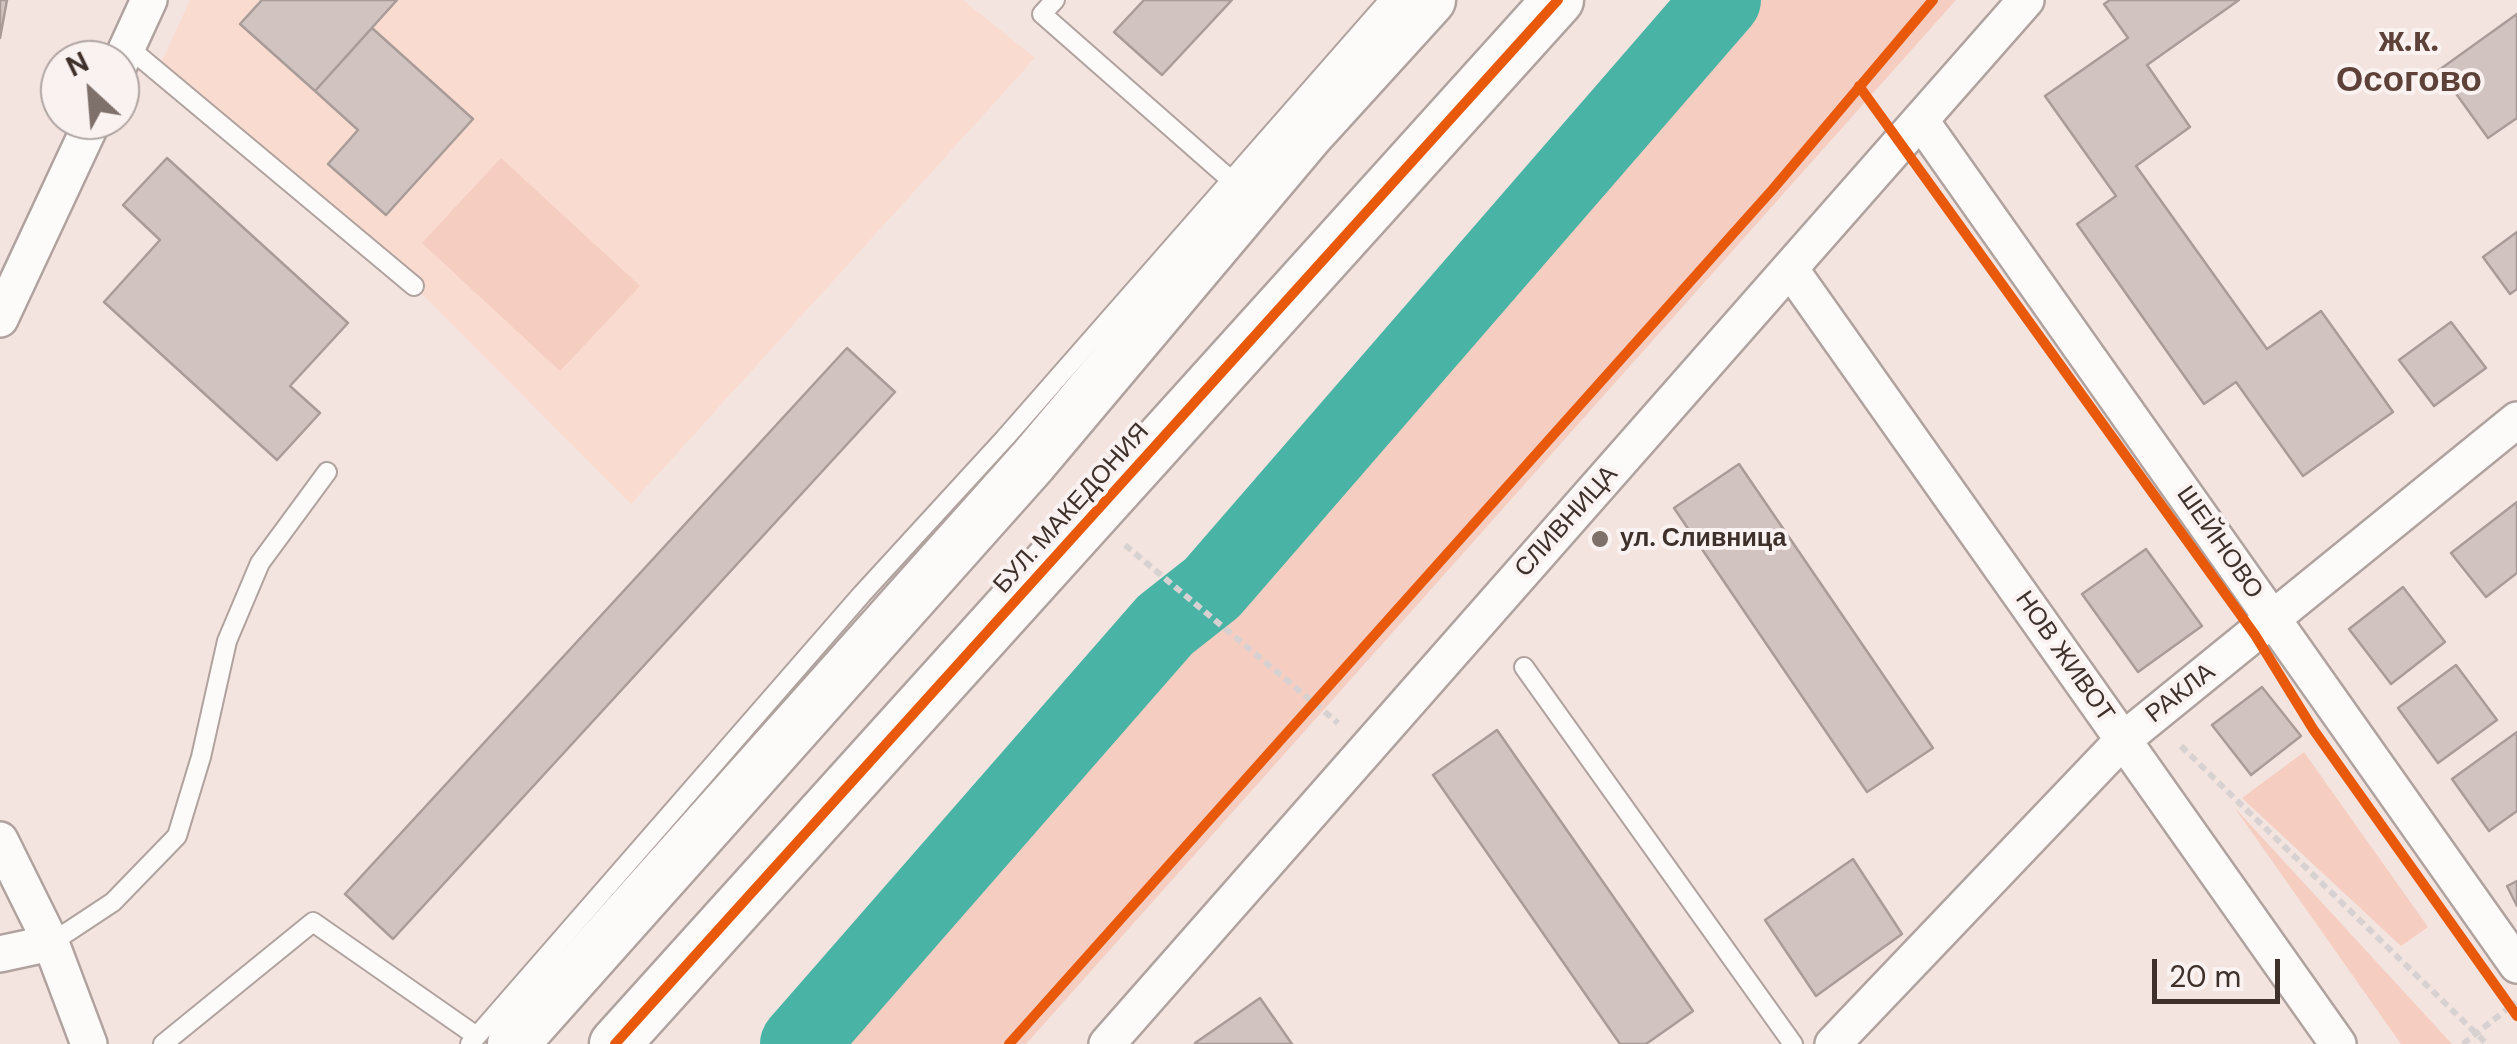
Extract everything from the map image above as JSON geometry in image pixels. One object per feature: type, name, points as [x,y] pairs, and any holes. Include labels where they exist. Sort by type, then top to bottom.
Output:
[{"type":"street","points":[[131,40],[149,0]]},
{"type":"street","points":[[486,1041],[1032,462],[1308,134],[1430,0]]},
{"type":"street","name":"БУЛ. МАКЕДОНИЯ","points":[[615,1044],[1558,0]]},
{"type":"street","name":"СЛИВНИЦА","points":[[1107,1044],[2026,0]]},
{"type":"street","name":"ШЕЙНОВО","points":[[1921,120],[2274,620],[2508,978]]},
{"type":"street","points":[[0,319],[84,140]]},
{"type":"street","name":"НОВ ЖИВОТ","points":[[1791,270],[2338,1044]]},
{"type":"street","name":"РАКЛА","points":[[1834,1044],[2123,740],[2517,420]]},
{"type":"street","points":[[0,840],[51,942],[89,1044]]},
{"type":"street","points":[[0,954],[51,942]]},
{"type":"lane","points":[[1055,0],[1042,14],[1232,181]]},
{"type":"lane","points":[[163,1044],[313,922],[486,1041],[862,594],[1389,0]]},
{"type":"lane","points":[[140,68],[414,286]]},
{"type":"lane","points":[[51,942],[113,902],[177,836],[201,757],[227,641],[260,563],[327,472]]},
{"type":"lane","points":[[1524,666],[1792,1044]]},
{"type":"path","points":[[1123,543],[1368,748]]},
{"type":"path","points":[[1301,718],[1327,688]]},
{"type":"path","points":[[2181,746],[2488,1044]]},
{"type":"path","points":[[2463,1044],[2515,1008],[2508,978]]},
{"type":"shaded area","points":[[190,0],[963,0],[1035,58],[631,504],[414,286],[157,72]]},
{"type":"shaded area","points":[[1714,0],[1956,0],[1026,1044],[800,1044]]},
{"type":"shaded area","points":[[501,158],[640,286],[560,371],[422,243]]},
{"type":"shaded area","points":[[2304,752],[2428,927],[2401,946],[2242,798]]},
{"type":"shaded area","points":[[2234,807],[2452,1044],[2401,1044]]},
{"type":"building","points":[[0,0],[7,0],[0,38]]},
{"type":"building","points":[[262,0],[397,0],[315,91],[240,24]]},
{"type":"building","points":[[1144,0],[1232,0],[1162,75],[1114,32]]},
{"type":"building","points":[[2110,0],[2239,0],[2147,65],[2190,127],[2136,166],[2267,349],[2321,311],[2393,412],[2303,476],[2236,382],[2204,404],[2077,224],[2116,196],[2045,96],[2128,38],[2104,4]]},
{"type":"building","points":[[2517,14],[2517,118],[2488,138],[2439,70]]},
{"type":"building","points":[[372,28],[473,119],[386,215],[328,164],[358,130],[315,91]]},
{"type":"building","points":[[167,158],[348,323],[290,386],[320,413],[277,460],[104,302],[160,240],[123,205]]},
{"type":"building","points":[[2517,232],[2517,289],[2510,294],[2483,257]]},
{"type":"building","points":[[2451,322],[2486,368],[2434,406],[2399,360]]},
{"type":"building","points":[[847,348],[895,392],[393,939],[345,894]]},
{"type":"building","points":[[1739,464],[1933,748],[1867,792],[1674,508]]},
{"type":"building","points":[[2517,502],[2517,573],[2486,597],[2451,553]]},
{"type":"building","points":[[2146,549],[2202,626],[2138,672],[2082,594]]},
{"type":"building","points":[[2403,587],[2445,642],[2391,684],[2349,629]]},
{"type":"building","points":[[2456,665],[2497,720],[2438,763],[2398,708]]},
{"type":"building","points":[[2262,687],[2301,736],[2251,775],[2212,725]]},
{"type":"building","points":[[1497,730],[1693,1011],[1646,1044],[1620,1044],[1433,775]]},
{"type":"building","points":[[2517,732],[2517,811],[2489,831],[2452,779]]},
{"type":"building","points":[[1853,859],[1902,934],[1816,996],[1765,920]]},
{"type":"building","points":[[2517,881],[2517,906],[2507,886]]},
{"type":"building","points":[[1260,998],[1292,1044],[1195,1044],[1195,1043]]},
{"type":"waterway","points":[[799,1044],[1165,625],[1212,588],[1722,0]]},
{"type":"cycle path","points":[[615,1044],[1558,0]]},
{"type":"cycle path","points":[[1009,1044],[1773,189],[1933,0]]},
{"type":"cycle path","points":[[1859,86],[2255,635],[2313,729],[2517,1016]]},
{"type":"place","name":"ул. Сливница","points":[[1600,539]]},
{"type":"district","name":"ж.к. Осогово","points":[[2409,62]]}]
